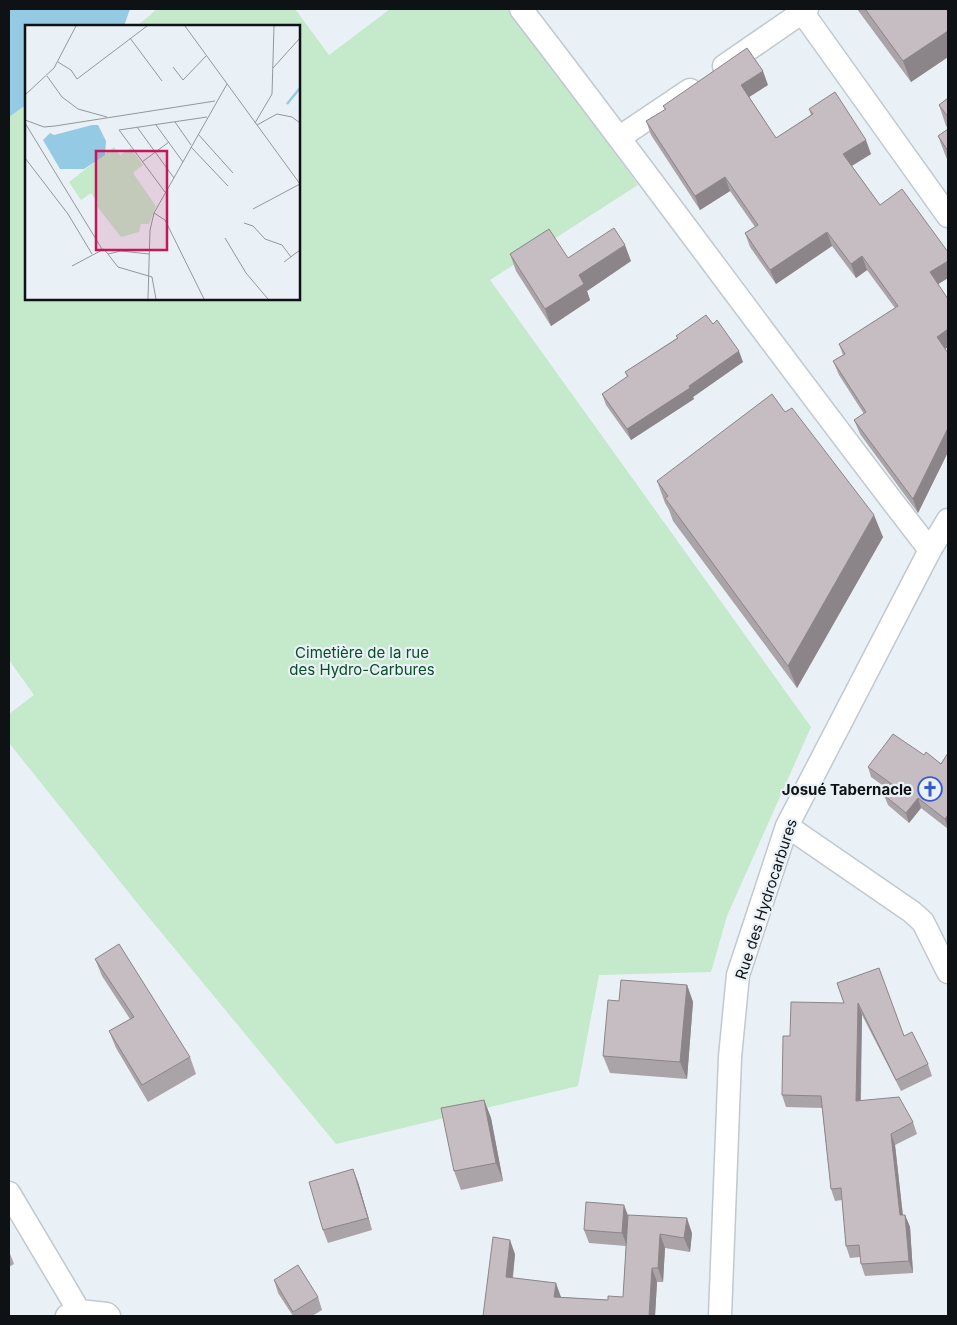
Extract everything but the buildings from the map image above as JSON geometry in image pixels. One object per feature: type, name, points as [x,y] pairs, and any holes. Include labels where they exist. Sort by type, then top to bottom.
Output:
[{"type":"street","points":[[521,9],[620,137],[817,404],[930,550]]},
{"type":"street","points":[[620,137],[803,10],[948,216]]},
{"type":"street","name":"Rue des Hydrocarbures","points":[[720,1316],[730,1057],[738,975],[787,826],[930,550],[948,520]]},
{"type":"street","points":[[787,826],[912,912],[923,922],[948,972]]},
{"type":"street","points":[[9,1193],[73,1313],[107,1314],[109,1316]]},
{"type":"green space","name":"Cimetière de la rue des Hydro-Carbures","points":[[157,9],[295,9],[329,55],[390,9],[511,9],[638,185],[490,280],[811,727],[727,916],[711,972],[599,975],[578,1086],[336,1144],[146,914],[9,743],[9,714],[34,695],[9,660],[9,117],[25,106],[25,300],[300,300],[300,25],[138,25]]},
{"type":"water","points":[[9,9],[130,9],[124,25],[25,25],[25,106],[9,117]]},
{"type":"place","name":"Josué Tabernacle","points":[[930,789]]}]
